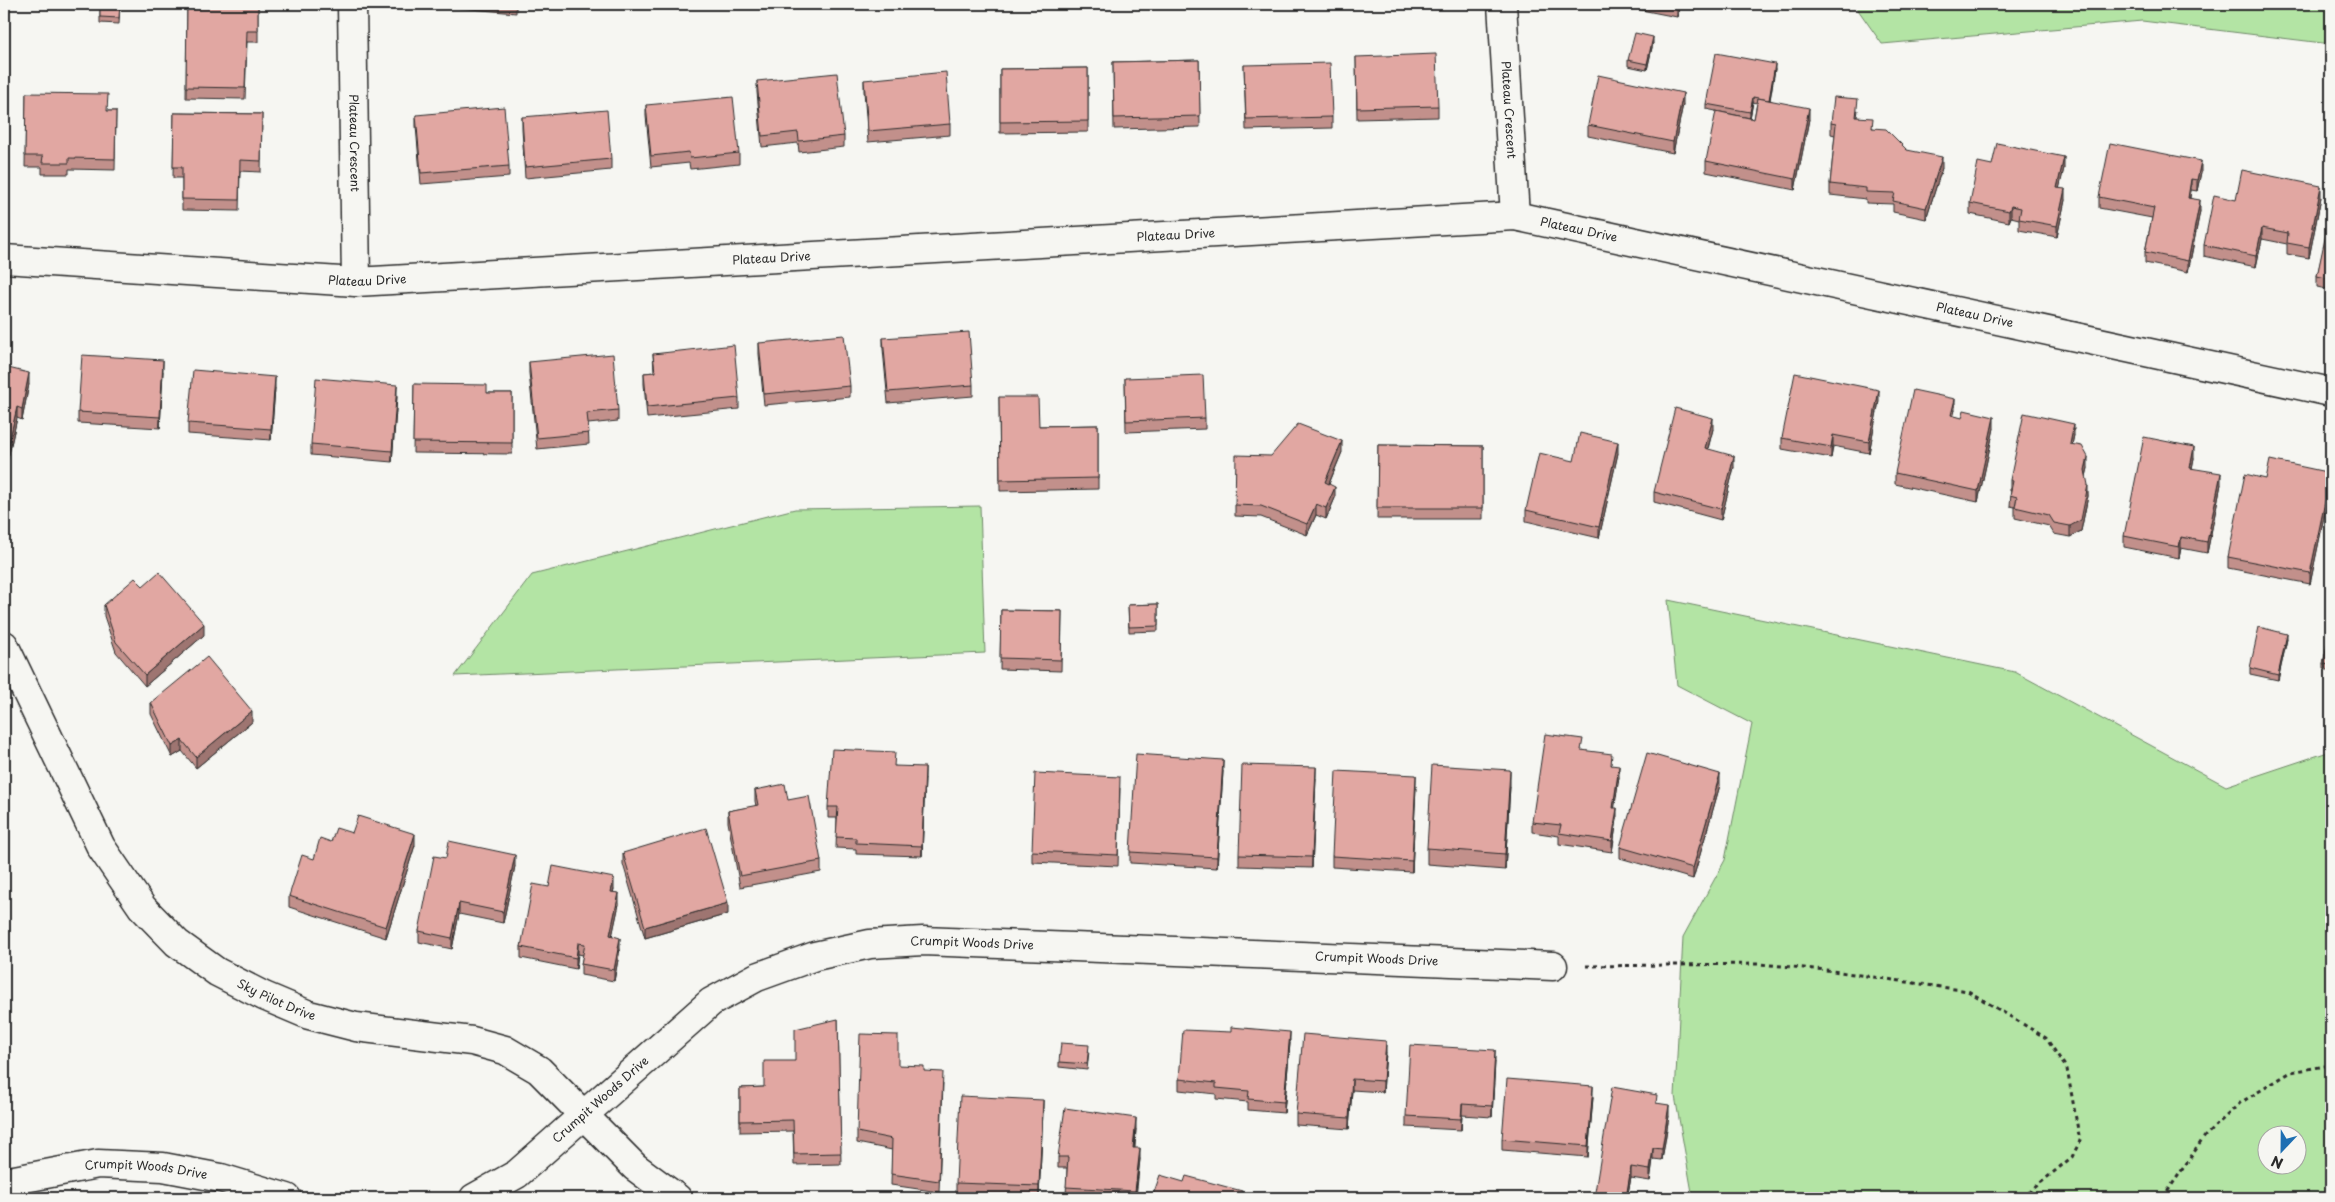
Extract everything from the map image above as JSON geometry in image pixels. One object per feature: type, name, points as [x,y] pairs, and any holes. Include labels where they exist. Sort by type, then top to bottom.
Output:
[{"type":"street","name":"Plateau Crescent","points":[[352,4],[356,282]]},
{"type":"street","name":"Plateau Crescent","points":[[1502,4],[1515,216]]},
{"type":"street","name":"Plateau Drive","points":[[4,259],[356,282],[1515,216],[2331,392]]},
{"type":"street","name":"Sky Pilot Drive","points":[[4,645],[101,847],[142,907],[177,943],[218,972],[264,996],[309,1015],[356,1027],[472,1040],[505,1050],[539,1070],[635,1167],[677,1198]]},
{"type":"street","name":"Crumpit Woods Drive","points":[[474,1198],[517,1174],[711,1002],[757,977],[798,962],[870,944],[923,941],[1554,966]]},
{"type":"street","name":"Crumpit Woods Drive","points":[[4,1182],[98,1164],[163,1166],[221,1178],[287,1198]]},
{"type":"path","points":[[1554,966],[1759,964],[1826,970],[1968,990],[2046,1038],[2067,1069],[2080,1141],[2072,1157],[2022,1198]]},
{"type":"path","points":[[2163,1198],[2205,1136],[2240,1103],[2291,1072],[2331,1065]]},
{"type":"green space","points":[[1854,4],[2331,4],[2331,44],[2142,21],[1882,44]]},
{"type":"green space","points":[[980,506],[985,653],[455,676],[532,575],[795,509]]},
{"type":"green space","points":[[1668,600],[2015,672],[2226,786],[2331,751],[2331,1198],[1693,1198],[1675,1096],[1683,937],[1725,860],[1752,724],[1677,685]]},
{"type":"building","points":[[100,4],[120,4],[119,18],[100,17]]},
{"type":"building","points":[[187,4],[258,4],[258,31],[247,31],[245,88],[186,87]]},
{"type":"building","points":[[1635,33],[1653,37],[1647,64],[1628,60]]},
{"type":"building","points":[[1716,53],[1775,64],[1769,100],[1753,97],[1750,112],[1706,104]]},
{"type":"building","points":[[1436,54],[1438,106],[1357,108],[1356,57]]},
{"type":"building","points":[[1199,60],[1200,116],[1114,118],[1113,62]]},
{"type":"building","points":[[1330,63],[1332,117],[1246,119],[1244,65]]},
{"type":"building","points":[[1088,68],[1088,121],[1000,122],[1000,69]]},
{"type":"building","points":[[946,72],[950,124],[868,131],[864,80]]},
{"type":"building","points":[[837,73],[844,136],[799,141],[798,132],[762,136],[757,81]]},
{"type":"building","points":[[1598,75],[1683,93],[1673,142],[1588,125]]},
{"type":"building","points":[[26,93],[108,94],[107,111],[116,111],[115,159],[69,158],[69,163],[42,163],[43,156],[25,156]]},
{"type":"building","points":[[4,94],[6,94],[4,132]]},
{"type":"building","points":[[733,97],[739,153],[690,158],[689,152],[651,156],[646,105]]},
{"type":"building","points":[[1834,97],[1858,99],[1856,117],[1873,118],[1872,128],[1886,129],[1907,150],[1942,157],[1926,208],[1893,201],[1895,193],[1866,192],[1866,188],[1830,184],[1836,124],[1831,123]]},
{"type":"building","points":[[1758,98],[1809,108],[1795,179],[1706,161],[1716,111],[1754,119]]},
{"type":"building","points":[[504,107],[509,166],[421,173],[416,115]]},
{"type":"building","points":[[607,110],[611,159],[525,167],[522,117]]},
{"type":"building","points":[[174,113],[262,114],[261,161],[240,160],[239,200],[182,199],[182,167],[173,167]]},
{"type":"building","points":[[1997,143],[2064,157],[2057,188],[2065,189],[2057,226],[2019,219],[2021,208],[2011,206],[2009,211],[1970,203],[1978,162],[1992,165]]},
{"type":"building","points":[[2110,143],[2201,161],[2197,180],[2191,179],[2188,198],[2200,200],[2188,261],[2145,252],[2154,208],[2099,197]]},
{"type":"building","points":[[2242,170],[2321,186],[2309,247],[2287,243],[2288,233],[2262,228],[2256,256],[2204,245],[2214,195],[2236,200]]},
{"type":"building","points":[[2331,216],[2331,279],[2317,276]]},
{"type":"building","points":[[969,332],[973,385],[888,392],[883,338]]},
{"type":"building","points":[[844,335],[850,386],[764,394],[759,343]]},
{"type":"building","points":[[734,345],[739,398],[647,407],[644,373],[655,372],[653,354]]},
{"type":"building","points":[[613,354],[618,410],[587,413],[589,433],[537,438],[529,362]]},
{"type":"building","points":[[82,355],[163,360],[160,417],[78,412]]},
{"type":"building","points":[[4,367],[29,373],[22,409],[17,407],[6,456],[4,456]]},
{"type":"building","points":[[193,370],[275,377],[271,429],[188,423]]},
{"type":"building","points":[[1795,373],[1879,390],[1869,442],[1833,435],[1831,447],[1782,438]]},
{"type":"building","points":[[1203,375],[1205,418],[1126,421],[1125,378]]},
{"type":"building","points":[[316,378],[397,385],[392,451],[311,444]]},
{"type":"building","points":[[414,384],[487,385],[487,393],[512,393],[512,443],[413,442]]},
{"type":"building","points":[[1913,390],[1955,399],[1951,415],[1962,418],[1964,410],[1994,417],[1978,491],[1895,473]]},
{"type":"building","points":[[999,397],[1038,397],[1039,426],[1098,425],[1098,478],[1000,480]]},
{"type":"building","points":[[1675,408],[1713,418],[1705,448],[1734,456],[1721,509],[1654,492]]},
{"type":"building","points":[[2024,413],[2074,424],[2070,444],[2082,446],[2088,457],[2085,470],[2088,485],[2081,520],[2070,526],[2054,523],[2049,515],[2015,507],[2017,497],[2010,495],[2013,481],[2010,480]]},
{"type":"building","points":[[1298,424],[1342,441],[1325,482],[1335,487],[1326,508],[1316,504],[1307,524],[1261,506],[1235,505],[1236,455],[1271,456]]},
{"type":"building","points":[[1580,433],[1618,442],[1599,527],[1526,510],[1539,453],[1574,461]]},
{"type":"building","points":[[2144,437],[2194,447],[2190,468],[2221,473],[2207,542],[2181,537],[2179,547],[2124,536]]},
{"type":"building","points":[[1378,445],[1483,446],[1483,508],[1377,508]]},
{"type":"building","points":[[2270,460],[2331,473],[2310,573],[2228,557],[2245,474],[2266,479]]},
{"type":"building","points":[[159,572],[204,624],[145,675],[116,642],[104,605],[135,578],[143,586]]},
{"type":"building","points":[[1158,604],[1158,626],[1129,627],[1128,605]]},
{"type":"building","points":[[1001,610],[1062,611],[1061,660],[1000,658]]},
{"type":"building","points":[[2259,627],[2287,634],[2278,675],[2250,668]]},
{"type":"building","points":[[2331,627],[2331,665],[2323,664]]},
{"type":"building","points":[[207,657],[252,711],[196,757],[182,740],[172,746],[151,703]]},
{"type":"building","points":[[1545,734],[1583,739],[1581,750],[1612,754],[1611,765],[1619,766],[1613,808],[1617,808],[1612,841],[1559,833],[1561,825],[1532,822]]},
{"type":"building","points":[[832,749],[895,752],[894,766],[925,767],[922,846],[856,843],[856,838],[836,837],[838,807],[828,807]]},
{"type":"building","points":[[1647,753],[1720,774],[1693,868],[1620,847]]},
{"type":"building","points":[[1136,754],[1223,760],[1217,857],[1130,852]]},
{"type":"building","points":[[1242,765],[1316,767],[1312,857],[1239,855]]},
{"type":"building","points":[[1432,765],[1510,770],[1505,854],[1427,848]]},
{"type":"building","points":[[1336,771],[1416,775],[1412,861],[1332,856]]},
{"type":"building","points":[[1035,773],[1120,777],[1118,855],[1032,851]]},
{"type":"building","points":[[785,784],[788,800],[809,796],[821,861],[740,876],[728,811],[758,805],[755,790]]},
{"type":"building","points":[[358,816],[415,834],[386,927],[289,896],[302,855],[314,859],[320,838],[331,842],[336,828],[352,833]]},
{"type":"building","points":[[706,828],[728,903],[645,927],[623,853]]},
{"type":"building","points":[[449,841],[515,855],[503,912],[459,903],[452,938],[419,931],[434,856],[446,858]]},
{"type":"building","points":[[553,866],[614,878],[611,892],[619,893],[610,935],[620,938],[614,970],[581,964],[585,944],[578,943],[576,958],[521,947],[533,884],[549,887]]},
{"type":"building","points":[[838,1019],[841,1153],[794,1154],[793,1120],[740,1121],[740,1088],[764,1087],[764,1061],[795,1061],[795,1029]]},
{"type":"building","points":[[1231,1027],[1290,1032],[1284,1102],[1248,1099],[1249,1091],[1216,1088],[1216,1083],[1179,1079],[1183,1030],[1231,1032]]},
{"type":"building","points":[[860,1034],[898,1035],[898,1065],[924,1066],[924,1071],[943,1072],[939,1181],[891,1174],[892,1139],[857,1132]]},
{"type":"building","points":[[1303,1034],[1386,1041],[1383,1081],[1352,1079],[1349,1118],[1296,1114]]},
{"type":"building","points":[[1061,1043],[1089,1045],[1087,1064],[1059,1062]]},
{"type":"building","points":[[1410,1045],[1495,1050],[1492,1106],[1462,1104],[1461,1119],[1406,1116]]},
{"type":"building","points":[[1507,1079],[1593,1086],[1588,1146],[1502,1139]]},
{"type":"building","points":[[1612,1087],[1657,1095],[1656,1103],[1669,1105],[1662,1149],[1653,1148],[1650,1170],[1631,1167],[1626,1198],[1594,1198]]},
{"type":"building","points":[[960,1096],[1043,1100],[1039,1186],[956,1183]]},
{"type":"building","points":[[1065,1108],[1136,1118],[1133,1148],[1140,1148],[1135,1191],[1066,1187],[1068,1157],[1058,1157]]},
{"type":"building","points":[[1160,1175],[1184,1182],[1186,1176],[1242,1191],[1239,1198],[1152,1198]]}]
